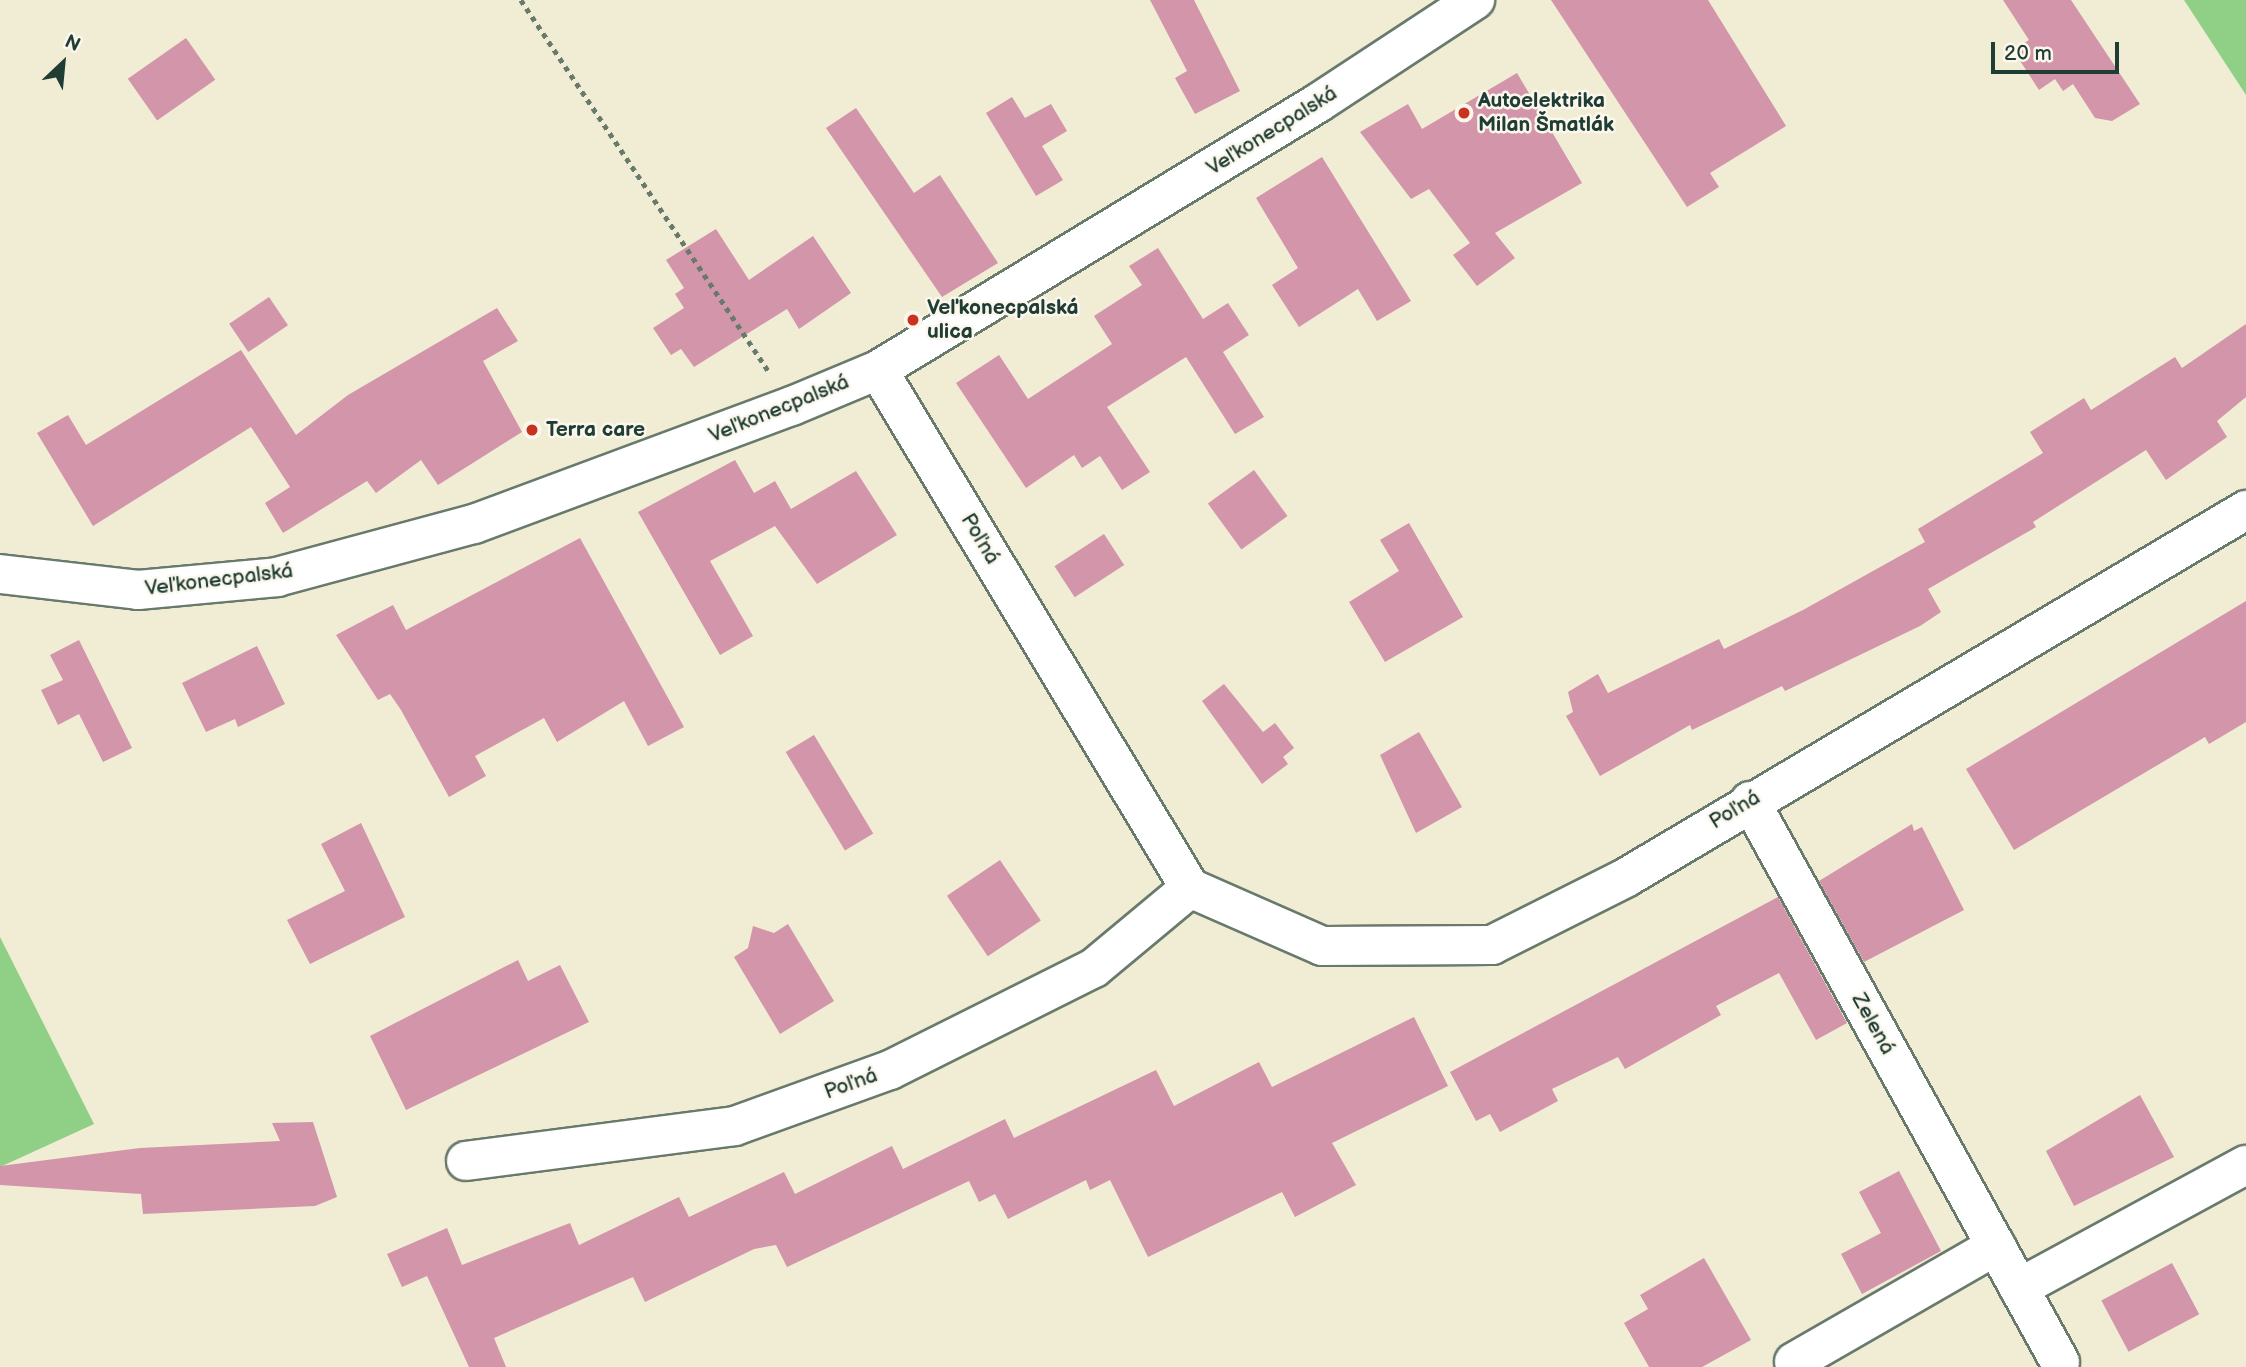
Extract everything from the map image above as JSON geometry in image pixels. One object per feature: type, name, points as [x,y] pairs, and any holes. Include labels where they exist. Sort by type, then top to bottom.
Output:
[{"type":"street","name":"Veľkonecpalská","points":[[0,574],[138,590],[277,577],[474,524],[878,370],[1318,103],[1475,0]]},
{"type":"street","name":"Poľná","points":[[878,370],[1190,888],[1322,946],[1492,945],[1627,877],[1750,801],[2246,509]]},
{"type":"street","name":"Zelená","points":[[1750,801],[2060,1362]]},
{"type":"street","name":"Poľná","points":[[466,1161],[734,1126],[890,1070],[1094,968],[1190,888]]},
{"type":"street","points":[[2019,1288],[2246,1166]]},
{"type":"street","points":[[1794,1362],[1996,1246]]},
{"type":"path","points":[[521,0],[774,381]]},
{"type":"green space","points":[[2184,0],[2246,0],[2246,95]]},
{"type":"green space","points":[[0,937],[94,1124],[0,1167]]},
{"type":"building","points":[[1150,0],[1194,0],[1240,91],[1195,114],[1175,78],[1187,71]]},
{"type":"building","points":[[1551,0],[1708,0],[1786,126],[1710,173],[1719,187],[1687,207]]},
{"type":"building","points":[[2003,0],[2071,0],[2140,104],[2112,121],[2095,118],[2073,84],[2063,91],[2055,79],[2039,90],[2013,50],[2029,40]]},
{"type":"building","points":[[186,38],[215,80],[157,121],[128,79]]},
{"type":"building","points":[[1517,73],[1582,183],[1495,233],[1515,258],[1477,286],[1453,255],[1470,243],[1429,189],[1411,199],[1360,132],[1408,104],[1422,129]]},
{"type":"building","points":[[1012,97],[1025,118],[1051,104],[1067,131],[1042,146],[1063,180],[1036,196],[986,113]]},
{"type":"building","points":[[856,108],[914,193],[940,175],[998,263],[942,297],[826,128]]},
{"type":"building","points":[[1322,157],[1411,301],[1377,321],[1358,289],[1299,327],[1272,285],[1298,268],[1256,198]]},
{"type":"building","points":[[716,229],[749,280],[813,236],[851,293],[799,329],[787,309],[694,367],[681,349],[671,355],[653,328],[684,308],[675,294],[684,288],[666,260]]},
{"type":"building","points":[[1158,248],[1203,319],[1228,303],[1249,335],[1223,352],[1264,417],[1235,434],[1186,357],[1107,407],[1150,472],[1122,490],[1100,456],[1082,468],[1074,455],[1026,488],[956,383],[999,355],[1028,399],[1112,344],[1094,316],[1142,285],[1129,266]]},
{"type":"building","points":[[269,297],[288,325],[248,352],[229,324]]},
{"type":"building","points":[[497,308],[518,341],[483,361],[522,432],[438,485],[421,460],[376,493],[367,481],[283,533],[265,503],[290,487],[251,427],[93,526],[37,433],[68,415],[86,445],[241,350],[296,435],[348,395]]},
{"type":"building","points":[[2246,324],[2246,397],[2217,421],[2227,437],[2166,480],[2146,450],[2033,522],[2036,527],[1928,589],[1941,612],[1920,626],[1785,691],[1782,686],[1692,730],[1690,725],[1600,776],[1566,716],[1573,712],[1568,692],[1598,674],[1608,693],[1719,639],[1724,649],[1803,610],[1925,542],[1918,529],[2043,453],[2030,432],[2084,398],[2091,410],[2175,357],[2182,368]]},
{"type":"building","points":[[735,460],[754,493],[775,481],[791,509],[856,471],[897,535],[817,584],[775,526],[710,561],[753,636],[720,655],[638,512]]},
{"type":"building","points":[[1254,470],[1288,516],[1241,550],[1208,504]]},
{"type":"building","points":[[1409,523],[1463,617],[1385,662],[1349,602],[1399,571],[1380,540]]},
{"type":"building","points":[[1104,534],[1124,565],[1075,597],[1055,566]]},
{"type":"building","points":[[580,538],[684,727],[648,746],[624,701],[557,742],[544,718],[475,756],[486,776],[449,797],[390,694],[378,700],[336,635],[393,605],[406,630]]},
{"type":"building","points":[[2246,601],[2246,722],[2209,744],[2205,737],[2014,850],[1966,769]]},
{"type":"building","points":[[79,640],[132,748],[103,762],[79,714],[58,725],[41,690],[63,680],[50,655]]},
{"type":"building","points":[[257,646],[285,704],[238,727],[235,719],[206,732],[182,683]]},
{"type":"building","points":[[1224,684],[1263,732],[1275,723],[1294,748],[1283,757],[1288,764],[1262,784],[1202,701]]},
{"type":"building","points":[[1419,732],[1462,807],[1416,833],[1380,755]]},
{"type":"building","points":[[814,735],[873,834],[845,851],[786,752]]},
{"type":"building","points":[[361,823],[405,917],[310,964],[287,920],[345,891],[321,844]]},
{"type":"building","points":[[1912,824],[1914,831],[1922,827],[1964,910],[1864,962],[1819,881]]},
{"type":"building","points":[[1000,860],[1041,921],[988,956],[947,896]]},
{"type":"building","points":[[1778,897],[1847,1023],[1816,1040],[1779,973],[1716,1006],[1721,1015],[1625,1069],[1618,1057],[1552,1089],[1558,1101],[1500,1132],[1490,1114],[1476,1121],[1450,1072]]},
{"type":"building","points":[[788,924],[834,1001],[780,1034],[734,957],[748,948],[753,926],[774,933]]},
{"type":"building","points":[[518,960],[528,981],[560,965],[589,1022],[406,1110],[370,1036]]},
{"type":"building","points":[[1414,1017],[1448,1086],[1332,1143],[1356,1185],[1295,1217],[1282,1192],[1148,1257],[1110,1180],[1090,1190],[1086,1180],[1008,1219],[995,1194],[979,1202],[969,1181],[787,1267],[776,1245],[754,1249],[645,1302],[633,1277],[494,1338],[506,1367],[469,1367],[427,1276],[402,1287],[387,1254],[447,1228],[462,1265],[570,1223],[579,1245],[679,1197],[689,1217],[784,1172],[795,1194],[892,1146],[903,1169],[1005,1119],[1014,1138],[1156,1070],[1174,1106],[1259,1062],[1272,1087]]},
{"type":"building","points":[[2140,1095],[2174,1157],[2074,1206],[2046,1151]]},
{"type":"building","points":[[313,1122],[337,1197],[315,1206],[143,1214],[141,1194],[0,1185],[0,1166],[140,1148],[280,1141],[272,1123]]},
{"type":"building","points":[[1899,1171],[1941,1251],[1862,1294],[1841,1254],[1881,1233],[1859,1192]]},
{"type":"building","points":[[1704,1258],[1751,1340],[1702,1367],[1649,1367],[1624,1323],[1648,1309],[1640,1295]]},
{"type":"building","points":[[2172,1263],[2199,1314],[2129,1352],[2101,1301]]},
{"type":"place","name":"Autoelektrika Milan Šmatlák","points":[[1464,113]]},
{"type":"place","name":"Veľkonecpalská ulica","points":[[913,320]]},
{"type":"place","name":"Terra care","points":[[532,430]]}]
